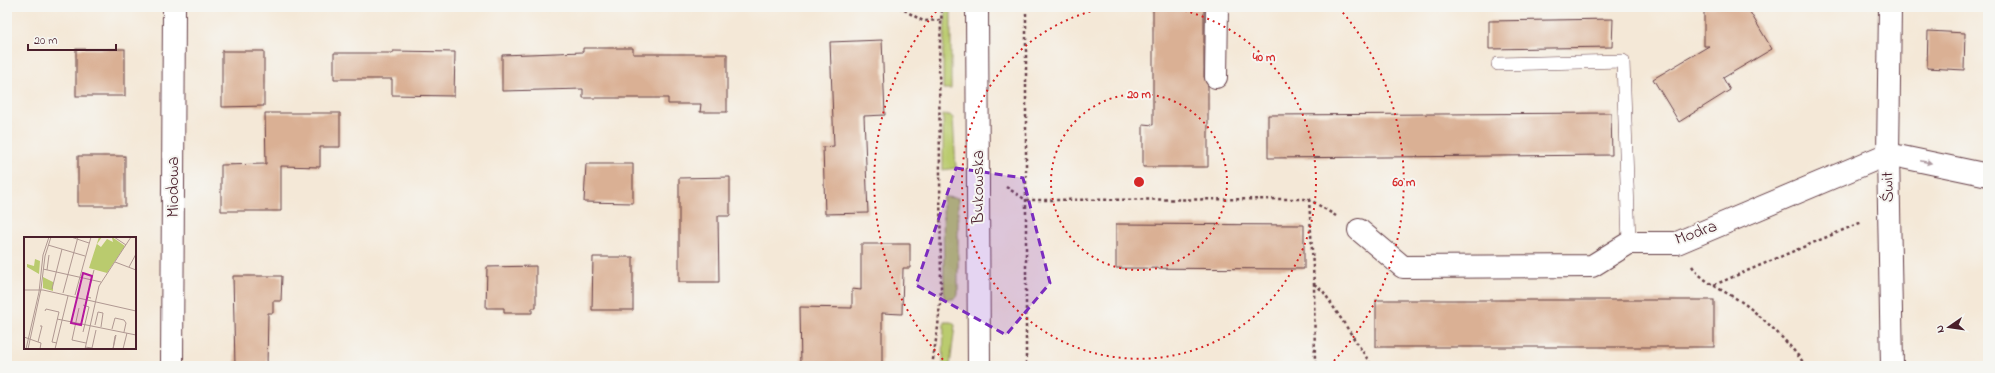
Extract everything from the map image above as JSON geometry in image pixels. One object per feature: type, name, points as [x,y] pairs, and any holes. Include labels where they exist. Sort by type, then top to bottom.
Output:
[{"type":"street","name":"Miodowa","points":[[172,366],[174,7]]},
{"type":"street","name":"Bukowska","points":[[977,7],[979,366]]},
{"type":"street","points":[[1216,77],[1217,7]]},
{"type":"street","name":"Świt","points":[[1890,7],[1888,154],[1892,366]]},
{"type":"street","points":[[1888,154],[1988,175]]},
{"type":"street","name":"Modra","points":[[1629,243],[1677,243],[1888,154]]},
{"type":"street","points":[[1359,230],[1404,267],[1592,266],[1629,243]]},
{"type":"lane","points":[[1498,64],[1623,62],[1629,243]]},
{"type":"path","points":[[899,7],[923,20],[941,20]]},
{"type":"path","points":[[932,366],[938,327],[941,290],[938,60],[942,7]]},
{"type":"path","points":[[1026,7],[1026,366]]},
{"type":"path","points":[[1006,187],[1026,200],[1309,199],[1359,230]]},
{"type":"path","points":[[1309,199],[1314,284],[1315,366]]},
{"type":"path","points":[[1714,285],[1866,220]]},
{"type":"path","points":[[1677,243],[1698,274],[1746,305],[1794,350],[1806,366]]},
{"type":"path","points":[[1314,284],[1323,291],[1372,366]]},
{"type":"highlighted area","points":[[956,168],[1023,178],[1050,283],[1006,335],[916,285]]},
{"type":"green space","points":[[946,7],[951,7],[951,89],[943,89],[943,51]]},
{"type":"green space","points":[[943,115],[950,115],[953,118],[956,168],[943,170]]},
{"type":"green space","points":[[943,197],[958,198],[958,295],[953,299],[944,299]]},
{"type":"green space","points":[[944,322],[951,322],[955,325],[950,366],[943,366]]},
{"type":"building","points":[[1153,7],[1204,7],[1204,77],[1208,86],[1208,167],[1143,167],[1143,124],[1153,125]]},
{"type":"building","points":[[1704,7],[1747,7],[1772,49],[1723,78],[1730,90],[1679,122],[1653,79],[1709,46],[1704,46]]},
{"type":"building","points":[[1613,19],[1612,47],[1489,49],[1489,21]]},
{"type":"building","points":[[1928,31],[1965,33],[1964,70],[1927,68]]},
{"type":"building","points":[[882,40],[885,115],[864,116],[868,213],[825,214],[823,147],[834,146],[830,42]]},
{"type":"building","points":[[583,48],[633,48],[633,54],[727,54],[727,112],[700,112],[701,104],[668,104],[668,98],[583,98],[583,89],[502,91],[502,55],[583,52]]},
{"type":"building","points":[[76,49],[125,49],[125,96],[76,96]]},
{"type":"building","points":[[222,51],[264,51],[264,106],[222,107]]},
{"type":"building","points":[[393,51],[455,52],[454,96],[392,95],[392,79],[334,79],[334,53],[393,53]]},
{"type":"building","points":[[265,113],[340,113],[340,147],[320,147],[320,167],[281,166],[281,211],[221,211],[221,165],[266,164]]},
{"type":"building","points":[[1611,113],[1612,155],[1268,158],[1268,115]]},
{"type":"building","points":[[78,156],[125,156],[125,206],[78,206]]},
{"type":"building","points":[[586,164],[633,164],[633,203],[584,202]]},
{"type":"building","points":[[730,177],[730,216],[718,216],[719,282],[679,282],[679,178]]},
{"type":"building","points":[[1116,224],[1304,225],[1304,269],[1116,268]]},
{"type":"building","points":[[861,244],[910,244],[910,268],[903,268],[902,314],[882,313],[882,366],[801,366],[800,307],[852,308],[852,289],[861,290]]},
{"type":"building","points":[[593,257],[633,257],[633,310],[592,310]]},
{"type":"building","points":[[536,266],[536,308],[532,308],[532,313],[504,313],[504,308],[486,308],[487,267]]},
{"type":"building","points":[[233,276],[282,276],[281,301],[273,301],[273,313],[268,313],[267,366],[235,366]]},
{"type":"building","points":[[1376,300],[1714,300],[1714,347],[1376,347]]}]
